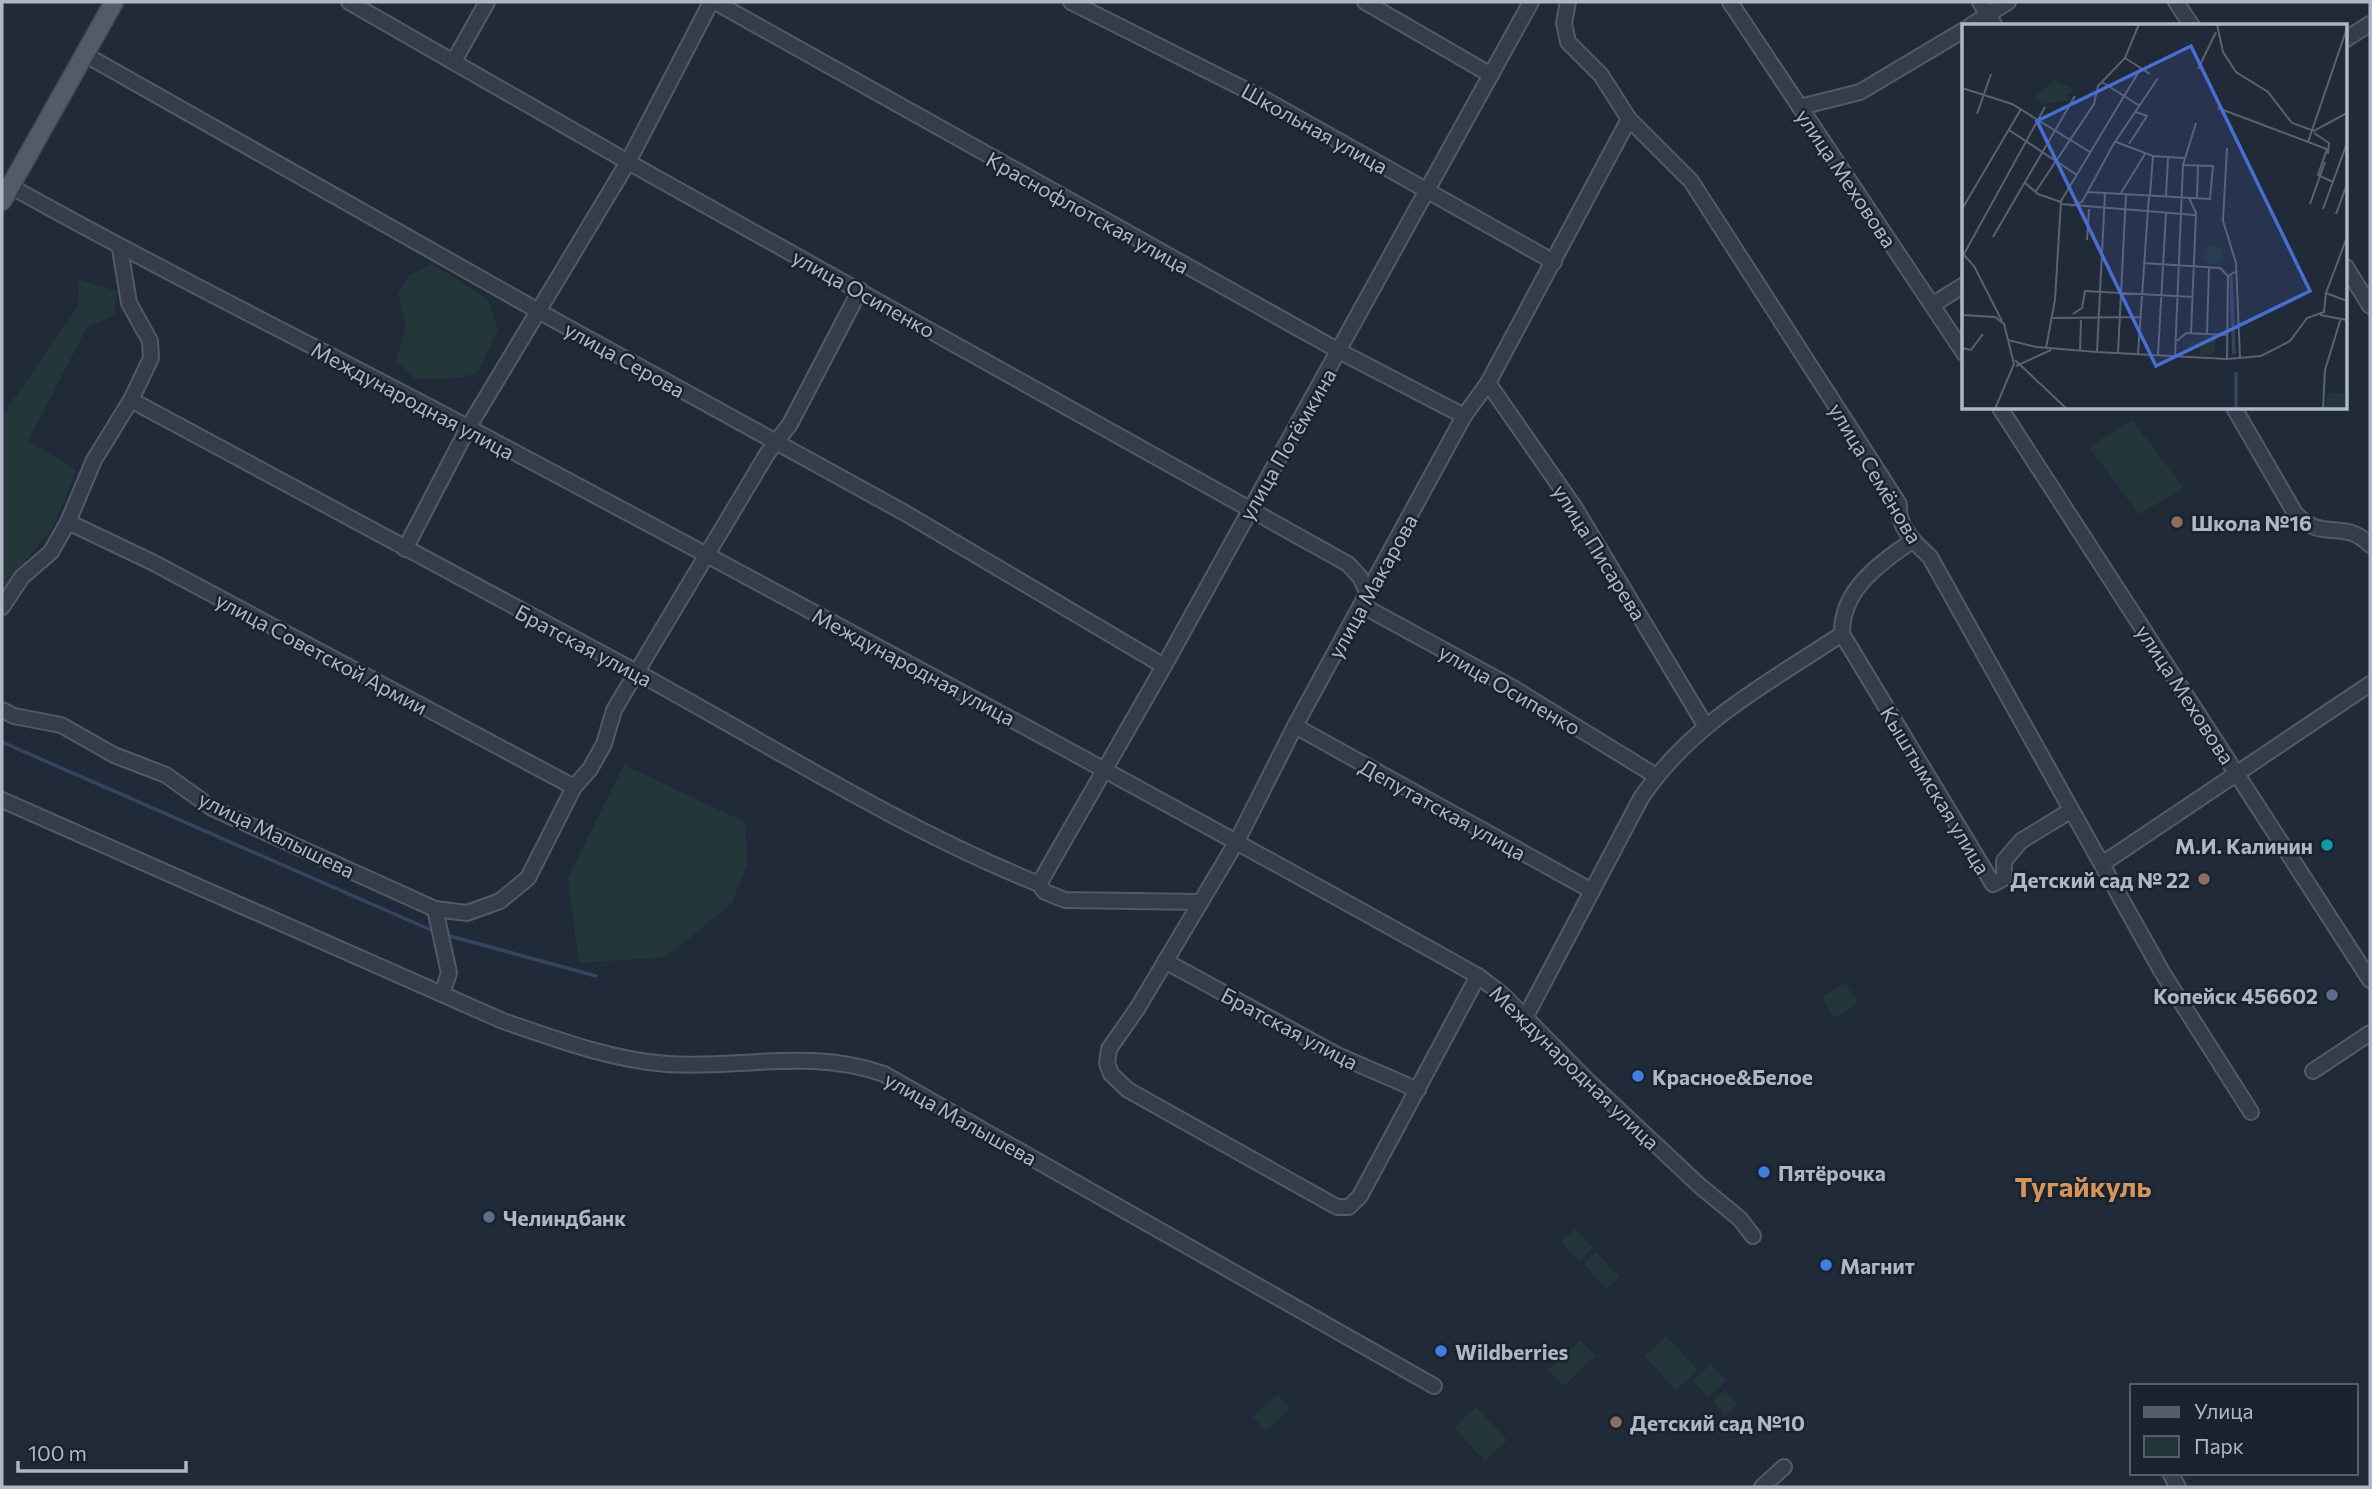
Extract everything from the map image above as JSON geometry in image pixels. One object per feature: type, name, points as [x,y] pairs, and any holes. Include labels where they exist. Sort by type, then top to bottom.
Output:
[{"type":"main road","points":[[6,194],[114,2]]},
{"type":"street","name":"улица Осипенко","points":[[349,2],[628,162],[1348,564],[1360,577],[1366,600],[1656,776]]},
{"type":"street","points":[[454,61],[487,2]]},
{"type":"street","points":[[404,549],[468,428],[628,162],[713,2]]},
{"type":"street","name":"Краснофлотская улица","points":[[713,2],[1339,351],[1464,416]]},
{"type":"street","name":"Школьная улица","points":[[1071,2],[1266,100],[1554,262]]},
{"type":"street","points":[[1365,2],[1491,75]]},
{"type":"street","name":"улица Потёмкина","points":[[1039,884],[1164,666],[1531,2]]},
{"type":"street","name":"улица Семёнова","points":[[1568,2],[1564,23],[1568,42],[1601,75],[1629,119],[1690,181],[1899,504],[1898,516],[1912,541],[1930,557],[2162,972],[2250,1112]]},
{"type":"street","name":"улица Меховова","points":[[1730,2],[1962,351]]},
{"type":"street","points":[[1980,2],[1992,21],[2008,2]]},
{"type":"street","points":[[2176,2],[2191,24]]},
{"type":"street","points":[[2348,38],[2370,24]]},
{"type":"street","points":[[1800,107],[1860,92],[1962,31]]},
{"type":"street","name":"улица Серова","points":[[84,54],[540,312],[905,513],[1164,666]]},
{"type":"street","name":"улица Макарова","points":[[1418,1090],[1360,1196],[1349,1206],[1337,1207],[1128,1090],[1111,1074],[1107,1063],[1109,1049],[1237,841],[1295,726],[1464,416],[1489,383],[1629,119]]},
{"type":"street","name":"Международная улица","points":[[6,194],[120,248],[468,428],[1106,768],[1478,976],[1503,995],[1616,1108],[1740,1219],[1753,1236]]},
{"type":"street","points":[[2,607],[22,577],[51,552],[68,522],[94,460],[131,400],[151,358],[150,341],[128,303],[120,248]]},
{"type":"street","points":[[2348,270],[2370,306]]},
{"type":"street","points":[[1932,305],[1962,286]]},
{"type":"street","name":"улица Малышева","points":[[2,710],[14,716],[61,725],[114,755],[166,775],[212,808],[435,909],[467,913],[500,901],[527,878],[574,787],[590,769],[604,744],[614,710],[776,442],[790,424],[860,290]]},
{"type":"street","name":"улица Писарева","points":[[1489,383],[1575,508],[1705,725]]},
{"type":"street","name":"Братская улица","points":[[131,400],[637,672],[835,783],[1001,869],[1039,884],[1045,892],[1065,900],[1200,902]]},
{"type":"street","name":"улица Меховова","points":[[2001,410],[2370,980]]},
{"type":"street","points":[[2235,410],[2295,513],[2307,526],[2320,531],[2346,529],[2360,535],[2370,545]]},
{"type":"street","name":"улица Советской Армии","points":[[68,522],[152,562],[574,787]]},
{"type":"street","points":[[1525,1018],[1591,891],[1656,776],[1705,725],[1842,634],[1841,616],[1851,597],[1877,566],[1912,541]]},
{"type":"street","name":"Кыштымская улица","points":[[1842,634],[1993,884],[2004,878],[2004,861],[2021,841],[2070,811]]},
{"type":"street","points":[[2102,864],[2370,684]]},
{"type":"street","name":"Депутатская улица","points":[[1295,726],[1591,891]]},
{"type":"street","name":"улица Малышева","points":[[2,800],[503,1021],[618,1056],[668,1064],[778,1059],[829,1060],[884,1074],[1434,1386]]},
{"type":"street","points":[[435,909],[449,973],[442,994]]},
{"type":"street","name":"Братская улица","points":[[1165,961],[1337,1055],[1418,1090]]},
{"type":"street","points":[[1418,1090],[1478,976]]},
{"type":"street","points":[[2313,1071],[2370,1033]]},
{"type":"street","points":[[1762,1487],[1784,1466]]},
{"type":"green space","points":[[432,264],[488,299],[498,330],[477,373],[460,378],[416,379],[396,361],[406,327],[398,293],[409,276]]},
{"type":"green space","points":[[78,279],[116,291],[114,315],[87,327],[28,441],[76,470],[53,527],[2,589],[2,416],[79,305]]},
{"type":"green space","points":[[2132,420],[2184,488],[2139,514],[2089,447]]},
{"type":"green space","points":[[624,765],[745,822],[747,863],[732,903],[666,957],[579,963],[568,878]]},
{"type":"green space","points":[[1846,983],[1858,1004],[1834,1018],[1822,997]]},
{"type":"green space","points":[[1575,1229],[1593,1248],[1579,1261],[1561,1242]]},
{"type":"green space","points":[[1596,1252],[1619,1277],[1606,1289],[1584,1264]]},
{"type":"green space","points":[[1666,1336],[1698,1370],[1676,1390],[1645,1357]]},
{"type":"green space","points":[[1580,1340],[1595,1356],[1564,1386],[1548,1370]]},
{"type":"green space","points":[[1711,1364],[1726,1381],[1708,1397],[1693,1381]]},
{"type":"green space","points":[[1725,1390],[1738,1405],[1725,1416],[1713,1401]]},
{"type":"green space","points":[[1277,1395],[1290,1408],[1266,1431],[1253,1417]]},
{"type":"green space","points":[[1476,1407],[1507,1440],[1485,1461],[1454,1428]]},
{"type":"waterway","points":[[2,742],[431,930]]},
{"type":"waterway","points":[[450,936],[596,976]]},
{"type":"place","name":"Школа №16","points":[[2177,522]]},
{"type":"place","name":"М.И. Калинин","points":[[2327,845]]},
{"type":"place","name":"Детский сад № 22","points":[[2204,879]]},
{"type":"place","name":"Копейск 456602","points":[[2332,995]]},
{"type":"place","name":"Красное&Белое","points":[[1638,1076]]},
{"type":"place","name":"Пятёрочка","points":[[1764,1172]]},
{"type":"place","name":"Челиндбанк","points":[[489,1217]]},
{"type":"place","name":"Магнит","points":[[1826,1265]]},
{"type":"place","name":"Wildberries","points":[[1441,1351]]},
{"type":"place","name":"Детский сад №10","points":[[1616,1422]]},
{"type":"district","name":"Тугайкуль","points":[[2083,1186]]}]
